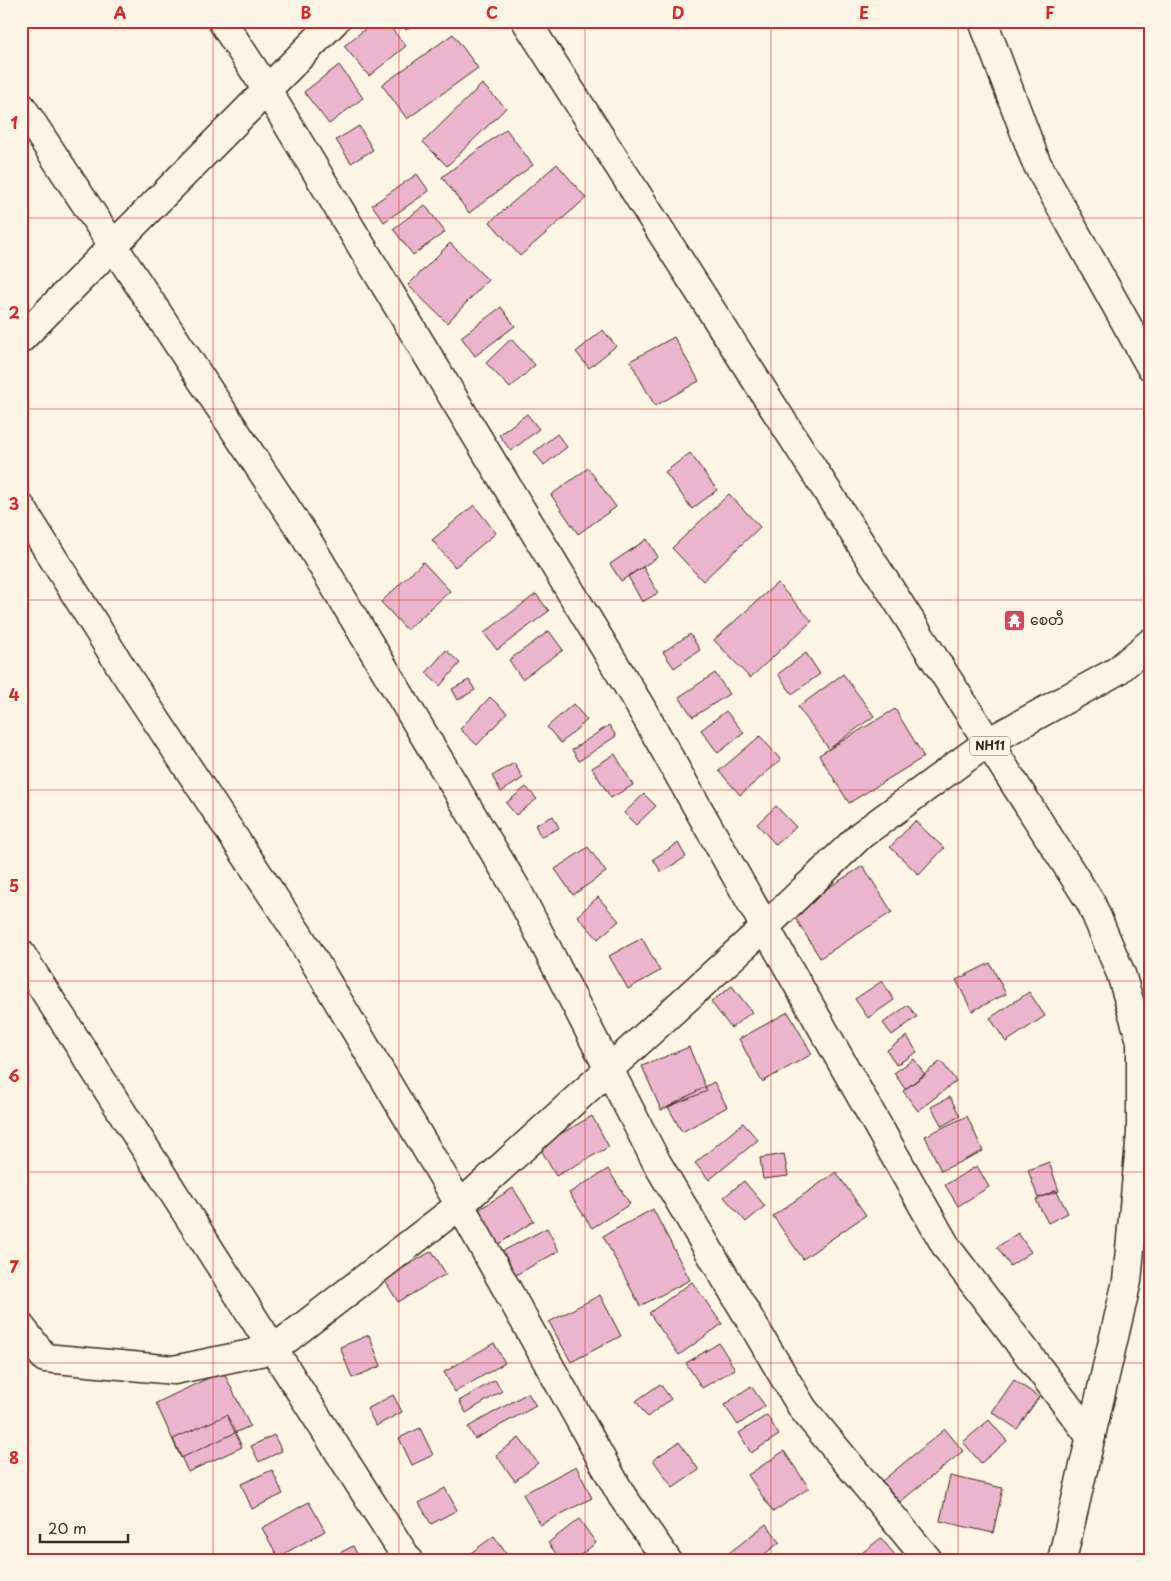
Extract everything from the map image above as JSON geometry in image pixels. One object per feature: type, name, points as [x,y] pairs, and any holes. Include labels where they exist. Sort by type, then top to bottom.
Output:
[{"type":"main road","points":[[222,21],[267,90],[640,706],[947,1248],[1091,1437]]},
{"type":"main road","points":[[21,339],[335,21]]},
{"type":"main road","name":"NH11","points":[[526,21],[1091,903],[1120,974],[1141,1041],[1141,1133],[1128,1281],[1062,1560]]},
{"type":"main road","points":[[983,21],[1036,162],[1150,366]]},
{"type":"main road","points":[[21,106],[304,535],[517,890],[657,1163],[803,1409],[928,1560]]},
{"type":"main road","points":[[21,508],[125,673],[298,934],[460,1205],[622,1496],[667,1560]]},
{"type":"main road","points":[[21,1327],[45,1358],[174,1370],[274,1349],[460,1205],[765,927],[861,835],[988,742],[1117,671],[1150,644]]},
{"type":"main road","points":[[21,954],[408,1560]]},
{"type":"building","points":[[375,21],[385,21],[406,46],[369,76],[344,46]]},
{"type":"building","points":[[401,21],[420,21],[406,30]]},
{"type":"building","points":[[453,34],[478,68],[407,119],[382,85]]},
{"type":"building","points":[[339,65],[363,98],[329,124],[304,92]]},
{"type":"building","points":[[482,84],[506,108],[447,166],[423,142]]},
{"type":"building","points":[[359,126],[373,150],[351,163],[336,140]]},
{"type":"building","points":[[506,129],[533,165],[469,213],[442,177]]},
{"type":"building","points":[[557,164],[586,198],[520,256],[490,222]]},
{"type":"building","points":[[417,174],[429,191],[384,222],[372,205]]},
{"type":"building","points":[[425,205],[445,232],[413,255],[393,229]]},
{"type":"building","points":[[450,243],[488,280],[447,323],[408,285]]},
{"type":"building","points":[[501,307],[515,326],[475,356],[461,337]]},
{"type":"building","points":[[603,330],[616,346],[589,368],[576,352]]},
{"type":"building","points":[[674,337],[699,381],[655,406],[630,361]]},
{"type":"building","points":[[511,339],[535,365],[510,388],[486,363]]},
{"type":"building","points":[[527,414],[539,429],[511,451],[499,435]]},
{"type":"building","points":[[557,434],[567,447],[544,465],[534,452]]},
{"type":"building","points":[[690,453],[717,490],[692,509],[665,472]]},
{"type":"building","points":[[588,468],[616,507],[578,534],[551,495]]},
{"type":"building","points":[[729,494],[760,527],[703,581],[672,548]]},
{"type":"building","points":[[474,505],[496,533],[455,567],[432,540]]},
{"type":"building","points":[[647,539],[658,557],[621,581],[610,564]]},
{"type":"building","points":[[423,562],[450,591],[407,630],[381,602]]},
{"type":"building","points":[[643,567],[658,593],[642,602],[628,576]]},
{"type":"building","points":[[777,583],[812,621],[750,678],[714,640]]},
{"type":"building","points":[[536,594],[549,611],[497,650],[484,633]]},
{"type":"building","points":[[549,631],[563,650],[522,679],[509,660]]},
{"type":"building","points":[[690,634],[700,650],[674,668],[663,652]]},
{"type":"building","points":[[446,650],[460,663],[440,686],[426,673]]},
{"type":"building","points":[[806,653],[820,674],[792,694],[778,674]]},
{"type":"building","points":[[715,673],[729,694],[693,717],[679,697]]},
{"type":"building","points":[[843,674],[874,716],[829,749],[798,707]]},
{"type":"building","points":[[469,680],[475,690],[458,700],[452,689]]},
{"type":"building","points":[[490,697],[507,713],[477,745],[460,729]]},
{"type":"building","points":[[573,704],[587,720],[561,743],[547,727]]},
{"type":"building","points":[[895,709],[924,757],[849,803],[819,755]]},
{"type":"building","points":[[726,711],[744,733],[718,753],[701,730]]},
{"type":"building","points":[[609,725],[616,736],[579,761],[572,750]]},
{"type":"building","points":[[760,736],[781,760],[740,795],[719,771]]},
{"type":"building","points":[[615,754],[633,785],[611,798],[592,768]]},
{"type":"building","points":[[514,763],[523,778],[501,792],[492,776]]},
{"type":"building","points":[[526,787],[537,799],[516,815],[506,803]]},
{"type":"building","points":[[644,794],[656,806],[636,825],[624,813]]},
{"type":"building","points":[[776,806],[796,827],[776,845],[757,824]]},
{"type":"building","points":[[553,816],[559,828],[541,837],[535,825]]},
{"type":"building","points":[[915,821],[944,848],[919,875],[890,847]]},
{"type":"building","points":[[678,843],[686,857],[661,872],[653,859]]},
{"type":"building","points":[[588,847],[606,872],[573,895],[555,869]]},
{"type":"building","points":[[863,866],[892,912],[820,958],[791,911]]},
{"type":"building","points":[[598,897],[619,921],[598,939],[577,916]]},
{"type":"building","points":[[642,938],[660,971],[628,989],[609,956]]},
{"type":"building","points":[[990,963],[1006,994],[972,1011],[956,980]]},
{"type":"building","points":[[882,981],[894,1000],[868,1018],[855,999]]},
{"type":"building","points":[[732,986],[752,1012],[731,1028],[711,1002]]},
{"type":"building","points":[[1029,992],[1045,1016],[1006,1042],[990,1018]]},
{"type":"building","points":[[908,1005],[917,1017],[892,1035],[883,1023]]},
{"type":"building","points":[[788,1012],[812,1054],[762,1082],[739,1039]]},
{"type":"building","points":[[907,1036],[917,1052],[896,1065],[887,1050]]},
{"type":"building","points":[[689,1047],[707,1091],[661,1110],[642,1066]]},
{"type":"building","points":[[914,1059],[925,1075],[905,1089],[894,1073]]},
{"type":"building","points":[[941,1061],[956,1081],[918,1111],[903,1091]]},
{"type":"building","points":[[714,1082],[727,1107],[682,1132],[668,1107]]},
{"type":"building","points":[[950,1097],[960,1116],[942,1126],[931,1107]]},
{"type":"building","points":[[592,1116],[609,1147],[556,1176],[539,1146]]},
{"type":"building","points":[[967,1116],[983,1151],[941,1171],[925,1136]]},
{"type":"building","points":[[743,1123],[758,1140],[709,1180],[695,1163]]},
{"type":"building","points":[[784,1154],[788,1176],[763,1179],[760,1158]]},
{"type":"building","points":[[1049,1162],[1059,1191],[1038,1198],[1028,1170]]},
{"type":"building","points":[[977,1166],[989,1187],[958,1206],[945,1185]]},
{"type":"building","points":[[608,1169],[630,1204],[592,1228],[569,1193]]},
{"type":"building","points":[[836,1172],[866,1215],[803,1259],[773,1216]]},
{"type":"building","points":[[744,1181],[765,1206],[746,1222],[724,1197]]},
{"type":"building","points":[[513,1188],[534,1221],[497,1245],[475,1212]]},
{"type":"building","points":[[1056,1190],[1068,1213],[1048,1223],[1036,1200]]},
{"type":"building","points":[[653,1209],[690,1280],[640,1306],[603,1236]]},
{"type":"building","points":[[547,1228],[559,1251],[512,1277],[499,1253]]},
{"type":"building","points":[[1018,1233],[1031,1252],[1010,1266],[997,1247]]},
{"type":"building","points":[[432,1251],[446,1274],[398,1302],[384,1279]]},
{"type":"building","points":[[692,1282],[722,1324],[679,1355],[649,1313]]},
{"type":"building","points":[[600,1295],[621,1336],[571,1362],[549,1322]]},
{"type":"building","points":[[369,1335],[381,1366],[352,1378],[340,1347]]},
{"type":"building","points":[[494,1343],[505,1363],[455,1392],[444,1372]]},
{"type":"building","points":[[719,1343],[735,1369],[702,1388],[686,1363]]},
{"type":"building","points":[[223,1371],[250,1426],[181,1458],[156,1403]]},
{"type":"building","points":[[495,1380],[502,1391],[466,1413],[459,1401]]},
{"type":"building","points":[[1014,1380],[1039,1397],[1017,1429],[992,1412]]},
{"type":"building","points":[[660,1384],[671,1399],[647,1417],[636,1401]]},
{"type":"building","points":[[751,1386],[765,1406],[738,1425],[724,1405]]},
{"type":"building","points":[[528,1393],[536,1406],[475,1439],[468,1427]]},
{"type":"building","points":[[393,1395],[402,1412],[376,1426],[367,1409]]},
{"type":"building","points":[[227,1415],[242,1447],[188,1472],[173,1439]]},
{"type":"building","points":[[767,1415],[779,1435],[751,1453],[739,1433]]},
{"type":"building","points":[[989,1420],[1007,1441],[981,1463],[963,1442]]},
{"type":"building","points":[[420,1428],[433,1455],[412,1465],[399,1438]]},
{"type":"building","points":[[945,1429],[963,1451],[900,1502],[882,1481]]},
{"type":"building","points":[[274,1435],[282,1451],[259,1462],[251,1446]]},
{"type":"building","points":[[519,1438],[538,1463],[515,1481],[496,1455]]},
{"type":"building","points":[[679,1442],[699,1470],[673,1488],[653,1460]]},
{"type":"building","points":[[784,1451],[809,1488],[773,1512],[748,1475]]},
{"type":"building","points":[[576,1466],[592,1498],[540,1525],[523,1494]]},
{"type":"building","points":[[272,1470],[283,1494],[252,1509],[241,1484]]},
{"type":"building","points":[[950,1476],[1003,1488],[993,1533],[940,1521]]},
{"type":"building","points":[[445,1488],[457,1510],[431,1524],[419,1503]]},
{"type":"building","points":[[309,1502],[325,1531],[278,1557],[262,1528]]},
{"type":"building","points":[[579,1519],[596,1543],[574,1560],[561,1560],[548,1543]]},
{"type":"building","points":[[766,1524],[780,1542],[757,1560],[720,1560]]},
{"type":"building","points":[[494,1536],[510,1559],[461,1560]]},
{"type":"building","points":[[881,1538],[899,1560],[853,1560]]},
{"type":"building","points":[[353,1546],[360,1560],[326,1560]]},
{"type":"place","name":"စေတီ","points":[[1014,620]]}]
